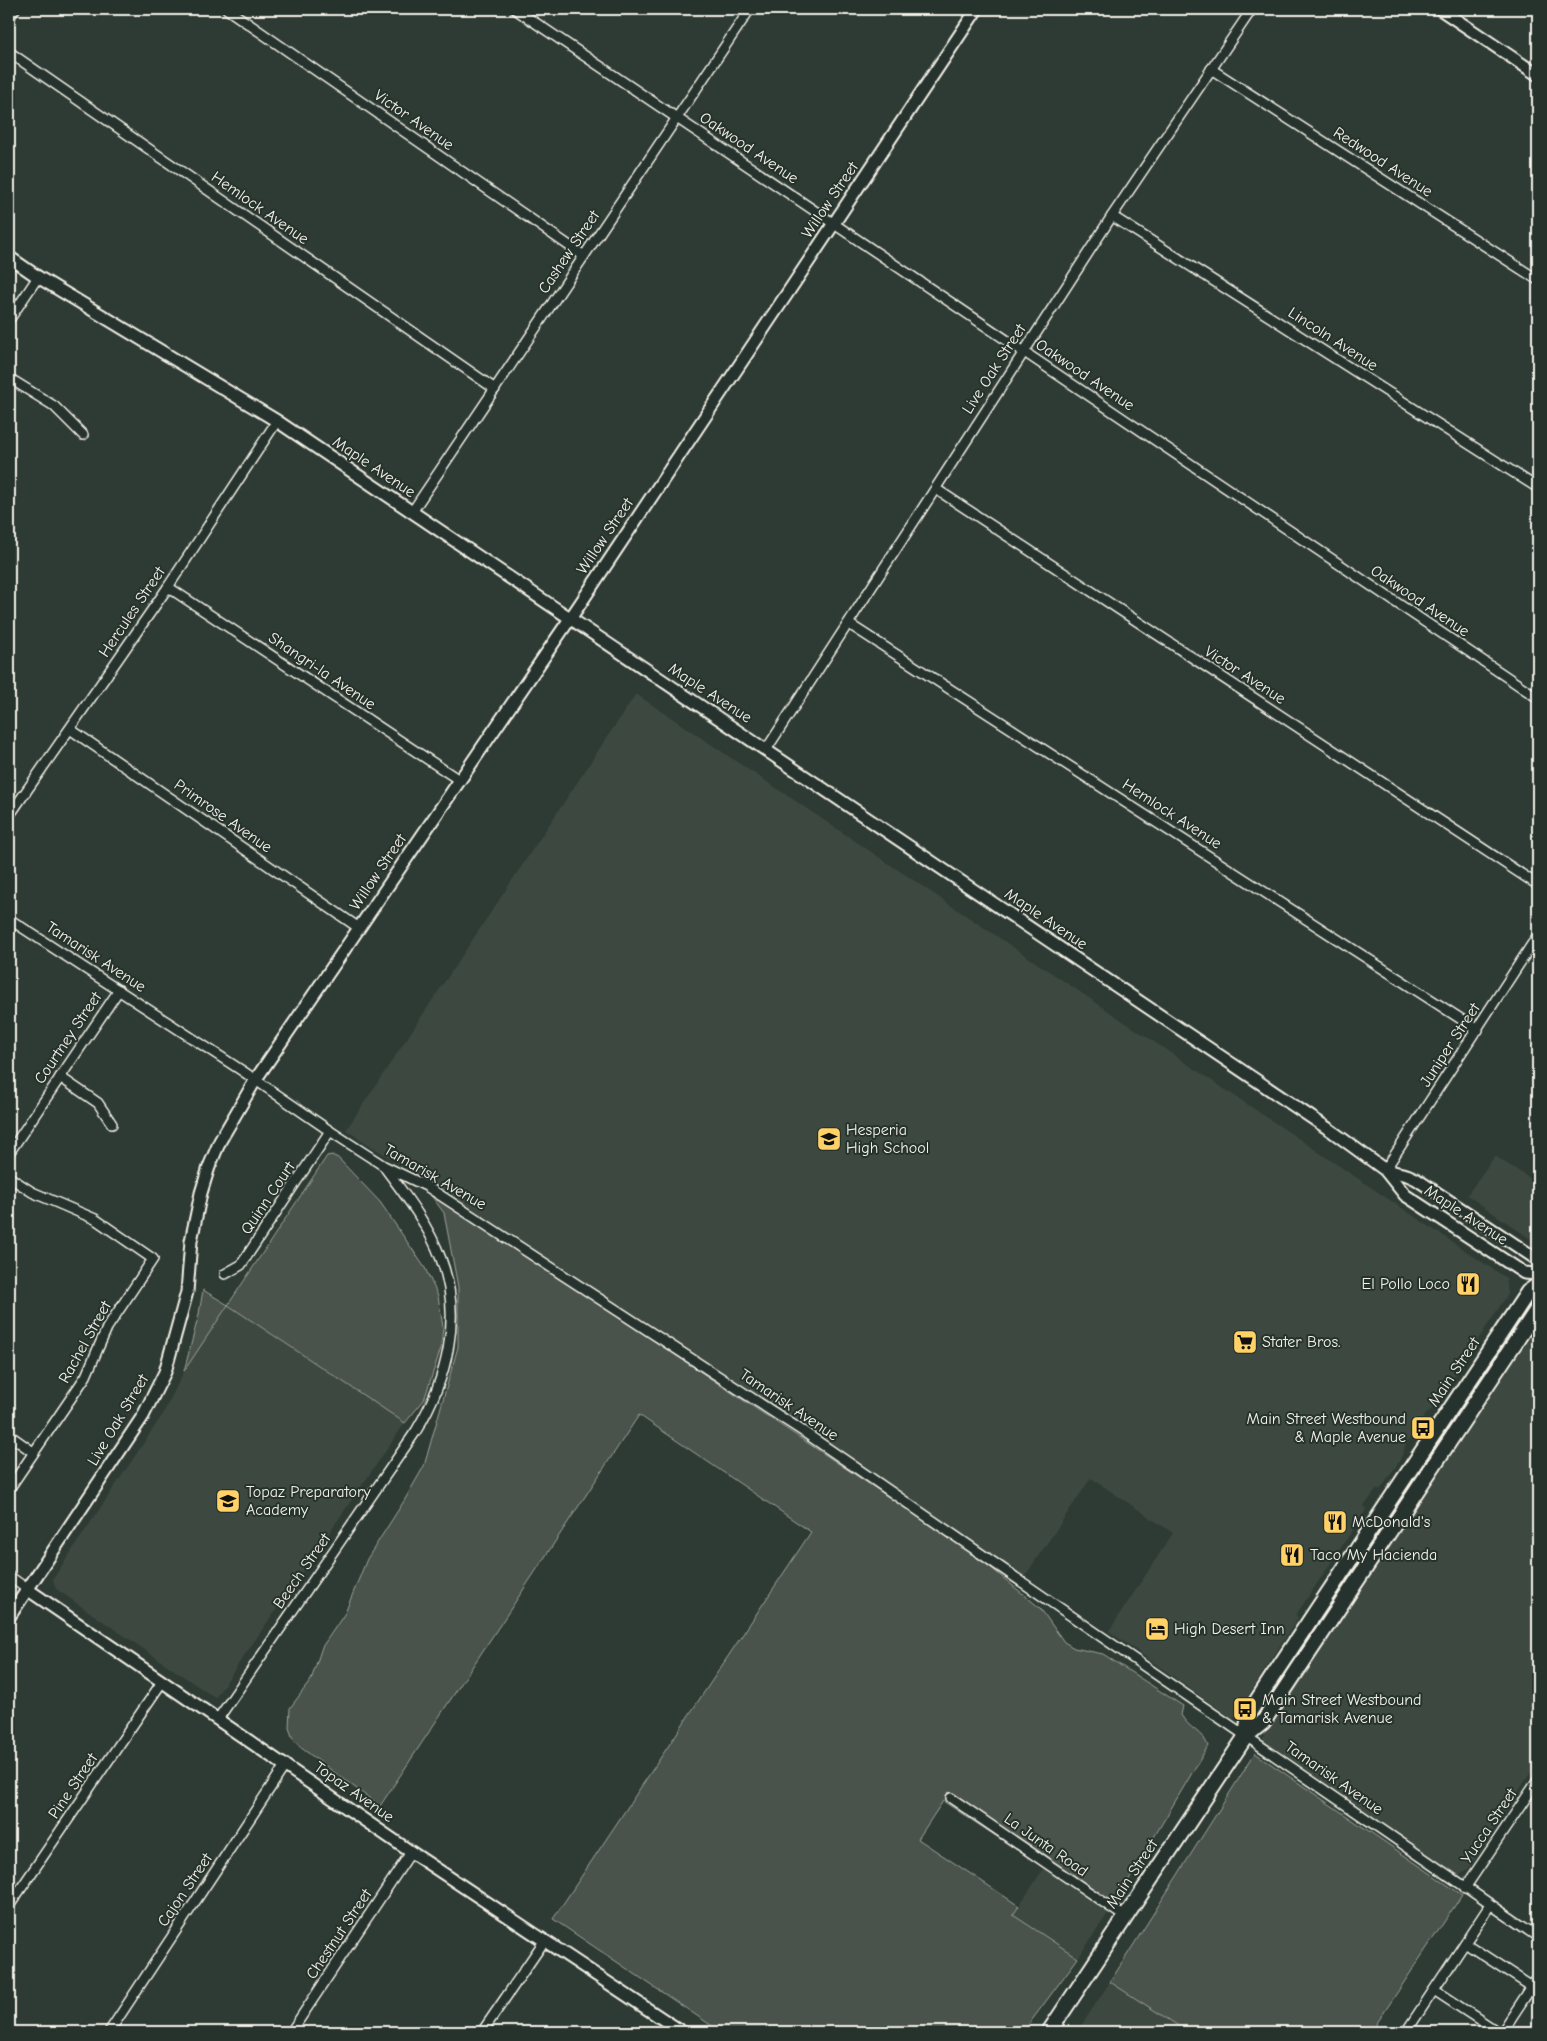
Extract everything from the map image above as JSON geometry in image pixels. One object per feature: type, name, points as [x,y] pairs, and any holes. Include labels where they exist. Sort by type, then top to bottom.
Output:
[{"type":"main road","name":"Main Street","points":[[1246,1736],[1249,1713],[1528,1292],[1538,1285]]},
{"type":"main road","name":"Main Street","points":[[1049,2032],[1246,1736],[1263,1722],[1538,1308]]},
{"type":"main road","points":[[1367,1566],[1366,1557],[1389,1521],[1386,1507]]},
{"type":"street","points":[[9,18],[15,9]]},
{"type":"street","name":"Victor Avenue","points":[[226,9],[584,256]]},
{"type":"street","name":"Oakwood Avenue","points":[[515,9],[1538,698]]},
{"type":"street","name":"Cashew Street","points":[[412,512],[750,9]]},
{"type":"street","name":"Willow Street","points":[[256,1079],[569,619],[977,9]]},
{"type":"street","name":"Live Oak Street","points":[[766,750],[1112,216],[1252,9]]},
{"type":"street","points":[[1440,9],[1538,75]]},
{"type":"street","name":"Hemlock Avenue","points":[[9,52],[495,389]]},
{"type":"street","name":"Redwood Avenue","points":[[1211,69],[1538,280]]},
{"type":"street","name":"Lincoln Avenue","points":[[1112,216],[1538,488]]},
{"type":"street","name":"Maple Avenue","points":[[9,257],[38,277],[277,421],[1325,1127],[1385,1170],[1406,1195],[1524,1273],[1538,1274]]},
{"type":"street","points":[[9,320],[38,277]]},
{"type":"street","points":[[9,378],[54,406],[83,435]]},
{"type":"street","name":"Hercules Street","points":[[9,816],[168,588],[277,421]]},
{"type":"street","name":"Victor Avenue","points":[[936,489],[1538,885]]},
{"type":"street","name":"Shangri-la Avenue","points":[[168,588],[459,780]]},
{"type":"street","name":"Hemlock Avenue","points":[[849,624],[1478,1030]]},
{"type":"street","name":"Primrose Avenue","points":[[70,729],[359,928]]},
{"type":"street","name":"Tamarisk Avenue","points":[[9,919],[256,1079],[330,1132],[384,1166],[426,1186],[796,1426],[1538,1937]]},
{"type":"street","name":"Juniper Street","points":[[1385,1170],[1478,1030],[1538,935]]},
{"type":"street","name":"Courtney Street","points":[[9,1153],[119,990]]},
{"type":"street","points":[[60,1077],[98,1103],[112,1124]]},
{"type":"street","name":"Live Oak Street","points":[[9,1617],[143,1416],[165,1372],[187,1292],[192,1241],[204,1185],[220,1141],[256,1079]]},
{"type":"street","name":"Quinn Court","points":[[225,1274],[241,1265],[330,1132]]},
{"type":"street","name":"Beech Street","points":[[218,1719],[416,1431],[430,1407],[446,1363],[452,1320],[450,1291],[441,1258],[414,1208],[384,1166]]},
{"type":"street","name":"Maple Avenue","points":[[1385,1170],[1408,1175],[1416,1179],[1538,1260]]},
{"type":"street","name":"Rachel Street","points":[[9,1177],[32,1192],[95,1219],[153,1259],[107,1328],[86,1376],[9,1488]]},
{"type":"street","points":[[9,1435],[33,1452]]},
{"type":"street","name":"Topaz Avenue","points":[[9,1576],[162,1682],[286,1764],[411,1852],[544,1940],[668,2028],[682,2032]]},
{"type":"street","name":"Pine Street","points":[[9,1906],[162,1682]]},
{"type":"street","name":"Cajon Street","points":[[109,2032],[286,1764]]},
{"type":"street","name":"Yucca Street","points":[[1465,1888],[1538,1780]]},
{"type":"street","name":"La Junta Road","points":[[951,1798],[1125,1917]]},
{"type":"street","name":"Chestnut Street","points":[[291,2032],[411,1852]]},
{"type":"street","points":[[1406,2032],[1490,1905]]},
{"type":"street","points":[[482,2032],[544,1940]]},
{"type":"street","points":[[1465,1943],[1532,1987]]},
{"type":"street","points":[[1434,1990],[1500,2032],[1538,1977]]},
{"type":"shaded area","name":"Hesperia High School","points":[[636,694],[1506,1278],[1508,1294],[1433,1408],[1425,1415],[1407,1442],[1400,1460],[1381,1489],[1377,1489],[1364,1506],[1366,1510],[1296,1615],[1298,1618],[1233,1719],[1109,1631],[1173,1533],[1091,1478],[1023,1579],[887,1482],[503,1230],[346,1130]]},
{"type":"shaded area","points":[[332,1155],[338,1158],[380,1202],[425,1268],[438,1296],[443,1327],[441,1348],[424,1400],[405,1423],[228,1305],[327,1156]]},
{"type":"shaded area","points":[[1495,1156],[1538,1184],[1538,1241],[1535,1242],[1467,1195]]},
{"type":"shaded area","points":[[427,1190],[973,1553],[1040,1608],[1064,1642],[1074,1648],[1103,1654],[1183,1706],[1181,1715],[1184,1720],[1203,1737],[1208,1746],[1115,1903],[1050,1860],[1044,1868],[943,1801],[918,1839],[1019,1906],[1013,1915],[1078,1958],[1023,2032],[721,2032],[553,1919],[811,1532],[639,1415],[380,1806],[300,1747],[293,1739],[289,1728],[290,1708],[311,1680],[322,1647],[345,1613],[367,1559],[424,1466],[458,1347],[458,1287],[444,1213]]},
{"type":"shaded area","points":[[203,1290],[228,1305],[184,1371],[199,1314]]},
{"type":"shaded area","name":"Topaz Preparatory Academy","points":[[228,1305],[405,1423],[215,1698],[56,1589],[53,1579],[163,1414],[184,1371]]},
{"type":"shaded area","points":[[1538,1325],[1538,1761],[1469,1868],[1459,1875],[1263,1742],[1264,1734]]},
{"type":"shaded area","points":[[1255,1753],[1462,1895],[1371,2032],[1188,2032],[1110,1982]]},
{"type":"shaded area","points":[[1050,1859],[1115,1903],[1078,1958],[1013,1915]]},
{"type":"shaded area","points":[[1110,1982],[1188,2032],[1077,2032]]},
{"type":"place","name":"Hesperia High School","points":[[829,1139]]},
{"type":"place","name":"El Pollo Loco","points":[[1468,1284]]},
{"type":"place","name":"Stater Bros.","points":[[1245,1342]]},
{"type":"place","name":"Main Street Westbound & Maple Avenue","points":[[1423,1428]]},
{"type":"place","name":"Topaz Preparatory Academy","points":[[228,1501]]},
{"type":"place","name":"McDonald's","points":[[1335,1522]]},
{"type":"place","name":"Taco My Hacienda","points":[[1292,1555]]},
{"type":"place","name":"High Desert Inn","points":[[1157,1629]]},
{"type":"place","name":"Main Street Westbound & Tamarisk Avenue","points":[[1245,1709]]}]
